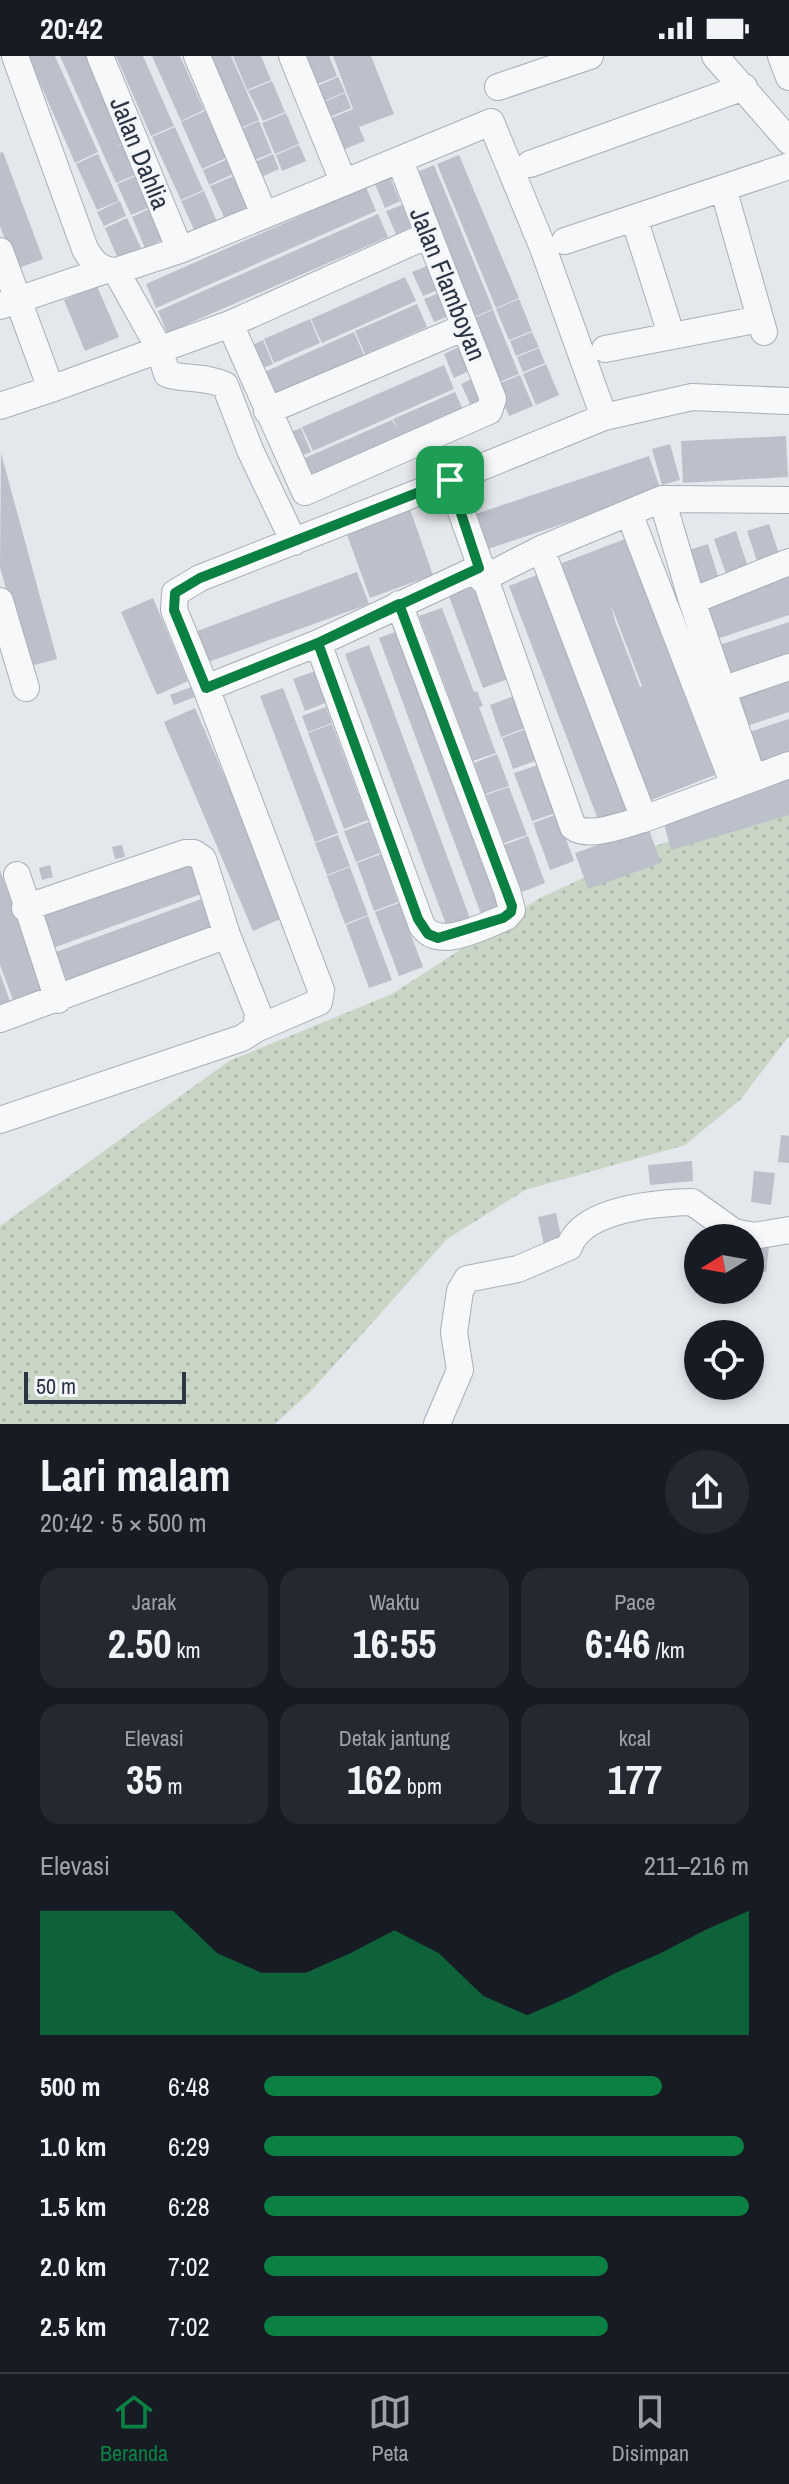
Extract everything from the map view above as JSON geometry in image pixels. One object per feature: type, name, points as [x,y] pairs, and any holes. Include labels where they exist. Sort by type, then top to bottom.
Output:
[{"type":"street","name":"Jalan Dahlia","points":[[100,56],[180,250]]},
{"type":"street","points":[[197,56],[264,214]]},
{"type":"street","points":[[292,56],[343,181]]},
{"type":"street","points":[[498,87],[551,62],[590,56]]},
{"type":"street","points":[[715,56],[744,87],[779,109],[789,141]]},
{"type":"street","points":[[11,62],[85,249],[98,267],[111,271],[159,348],[167,374],[184,379],[205,377],[225,385],[250,450],[294,542]]},
{"type":"street","points":[[530,164],[744,87]]},
{"type":"street","points":[[9,302],[180,250],[491,122],[543,248],[604,417]]},
{"type":"street","name":"Jalan Flamboyan","points":[[267,411],[302,491],[306,492],[492,408],[493,399],[400,161]]},
{"type":"street","points":[[565,241],[789,166]]},
{"type":"street","points":[[605,349],[671,334],[762,325],[723,188]]},
{"type":"street","points":[[634,218],[671,334]]},
{"type":"street","points":[[0,406],[230,324],[428,235]]},
{"type":"street","points":[[0,251],[9,302],[51,389]]},
{"type":"street","points":[[230,324],[267,411],[465,327]]},
{"type":"street","points":[[0,1120],[242,1038],[319,1002],[321,990],[174,610],[175,593],[200,578],[604,417],[692,397],[789,401]]},
{"type":"street","points":[[450,480],[480,573],[573,827],[581,832],[602,830],[644,819],[789,765]]},
{"type":"street","points":[[206,688],[318,643],[399,604],[662,499],[789,500]]},
{"type":"street","points":[[662,499],[722,690],[744,781]]},
{"type":"street","points":[[629,513],[744,781]]},
{"type":"street","points":[[541,549],[644,819]]},
{"type":"street","points":[[692,601],[789,562]]},
{"type":"street","points":[[0,601],[26,688]]},
{"type":"street","points":[[318,643],[422,926],[428,934],[442,938],[506,917],[512,910],[507,891],[399,604]]},
{"type":"street","points":[[722,690],[789,667]]},
{"type":"street","points":[[25,908],[192,852],[203,859],[227,935],[256,1006],[256,1029]]},
{"type":"street","points":[[17,875],[25,908],[58,1000]]},
{"type":"street","points":[[0,1019],[227,935]]},
{"type":"street","points":[[437,1424],[460,1370],[454,1332],[460,1291],[467,1279],[526,1267],[569,1247],[572,1241],[600,1219],[637,1206],[692,1202],[734,1232],[754,1236],[789,1230]]},
{"type":"green space","points":[[789,801],[789,1036],[741,1099],[685,1145],[525,1190],[447,1239],[312,1390],[275,1424],[0,1424],[0,1226],[229,1061],[392,994],[538,899],[643,850]]},
{"type":"building","points":[[28,56],[55,56],[98,152],[75,163]]},
{"type":"building","points":[[60,56],[88,56],[126,141],[116,147],[127,142],[140,173],[116,183]]},
{"type":"building","points":[[116,56],[143,56],[174,126],[151,136]]},
{"type":"building","points":[[152,56],[180,56],[204,110],[181,121]]},
{"type":"building","points":[[204,56],[231,56],[259,120],[236,130]]},
{"type":"building","points":[[233,56],[261,56],[271,80],[247,90]]},
{"type":"building","points":[[303,56],[329,56],[337,76],[315,85]]},
{"type":"building","points":[[333,56],[371,56],[394,114],[359,127],[365,141],[342,150],[329,119],[353,109]]},
{"type":"building","points":[[338,77],[345,92],[322,102],[315,87]]},
{"type":"building","points":[[272,81],[285,112],[263,121],[248,91]]},
{"type":"building","points":[[345,93],[351,108],[328,118],[322,103]]},
{"type":"building","points":[[205,111],[226,158],[202,169],[181,122]]},
{"type":"building","points":[[286,113],[299,144],[275,154],[262,123]]},
{"type":"building","points":[[259,121],[272,153],[250,162],[237,131]]},
{"type":"building","points":[[175,127],[203,190],[181,200],[152,137]]},
{"type":"building","points":[[299,145],[306,161],[282,171],[276,155]]},
{"type":"building","points":[[3,152],[43,259],[16,269],[0,226],[0,153]]},
{"type":"building","points":[[98,154],[119,201],[97,210],[76,164]]},
{"type":"building","points":[[273,154],[279,169],[257,179],[250,164]]},
{"type":"building","points":[[459,155],[519,298],[496,308],[437,164]]},
{"type":"building","points":[[226,160],[233,174],[209,185],[203,170]]},
{"type":"building","points":[[434,165],[493,309],[469,319],[410,175]]},
{"type":"building","points":[[141,174],[155,205],[131,215],[117,184]]},
{"type":"building","points":[[234,176],[248,207],[224,217],[210,186]]},
{"type":"building","points":[[390,177],[400,201],[385,208],[375,184]]},
{"type":"building","points":[[366,187],[376,211],[156,308],[146,284]]},
{"type":"building","points":[[204,191],[217,222],[195,232],[181,201]]},
{"type":"building","points":[[120,201],[126,216],[104,226],[97,212]]},
{"type":"building","points":[[402,205],[411,227],[396,234],[386,211]]},
{"type":"building","points":[[155,206],[169,237],[145,248],[132,217]]},
{"type":"building","points":[[378,214],[388,237],[167,333],[158,311]]},
{"type":"building","points":[[127,218],[141,248],[118,259],[105,228]]},
{"type":"building","points":[[427,266],[438,290],[423,296],[412,272]]},
{"type":"building","points":[[405,277],[416,301],[322,343],[311,319]]},
{"type":"building","points":[[97,286],[119,337],[85,351],[64,300]]},
{"type":"building","points":[[439,293],[449,316],[434,322],[424,299]]},
{"type":"building","points":[[519,299],[532,331],[509,340],[496,309]]},
{"type":"building","points":[[417,304],[427,327],[365,354],[355,331]]},
{"type":"building","points":[[493,310],[519,374],[495,384],[469,320]]},
{"type":"building","points":[[310,319],[320,343],[274,363],[264,339]]},
{"type":"building","points":[[354,332],[364,355],[269,396],[260,374]]},
{"type":"building","points":[[532,332],[539,347],[516,356],[510,341]]},
{"type":"building","points":[[263,340],[273,364],[258,370],[248,347]]},
{"type":"building","points":[[459,347],[469,371],[454,378],[444,354]]},
{"type":"building","points":[[539,348],[545,363],[523,372],[517,357]]},
{"type":"building","points":[[546,364],[559,395],[536,405],[523,374]]},
{"type":"building","points":[[444,365],[454,389],[313,451],[302,427]]},
{"type":"building","points":[[520,375],[533,406],[509,416],[496,385]]},
{"type":"building","points":[[476,377],[486,400],[471,406],[461,384]]},
{"type":"building","points":[[455,392],[465,414],[308,484],[298,461],[392,420],[397,428],[393,419]]},
{"type":"building","points":[[301,428],[311,452],[296,458],[286,434]]},
{"type":"building","points":[[786,436],[788,477],[683,483],[681,441]]},
{"type":"building","points":[[670,444],[680,480],[662,485],[652,449]]},
{"type":"building","points":[[1,453],[57,659],[27,667],[0,567]]},
{"type":"building","points":[[649,456],[661,491],[479,552],[467,517]]},
{"type":"building","points":[[410,509],[433,575],[370,598],[346,532]]},
{"type":"building","points":[[769,524],[781,560],[759,567],[747,531]]},
{"type":"building","points":[[736,531],[748,567],[726,574],[714,539]]},
{"type":"building","points":[[625,539],[715,775],[646,802],[557,565]],"holes":[[[611,605],[642,686],[640,687]]]},
{"type":"building","points":[[708,544],[719,579],[698,586],[686,551]]},
{"type":"building","points":[[357,572],[369,604],[203,664],[192,633]]},
{"type":"building","points":[[542,573],[633,809],[599,822],[509,586]]},
{"type":"building","points":[[789,575],[789,615],[714,640],[702,604]]},
{"type":"building","points":[[472,582],[508,679],[483,688],[447,591]]},
{"type":"building","points":[[153,598],[188,681],[157,695],[121,612]]},
{"type":"building","points":[[442,608],[474,692],[477,691],[483,706],[479,707],[496,753],[473,761],[419,616]]},
{"type":"building","points":[[789,622],[789,661],[728,682],[716,646]]},
{"type":"building","points":[[403,629],[506,905],[481,914],[379,638]]},
{"type":"building","points":[[369,645],[471,921],[448,930],[345,654]]},
{"type":"building","points":[[318,670],[330,701],[305,711],[293,679]]},
{"type":"building","points":[[789,673],[789,712],[747,726],[735,690]]},
{"type":"building","points":[[191,687],[195,697],[174,705],[170,695]]},
{"type":"building","points":[[283,688],[338,833],[315,842],[260,696]]},
{"type":"building","points":[[514,696],[525,728],[501,737],[490,705]]},
{"type":"building","points":[[326,707],[332,723],[308,732],[302,716]]},
{"type":"building","points":[[195,708],[285,917],[253,931],[164,722]]},
{"type":"building","points":[[789,719],[789,758],[761,768],[749,732]]},
{"type":"building","points":[[332,724],[368,820],[344,829],[308,733]]},
{"type":"building","points":[[526,729],[538,760],[513,769],[502,738]]},
{"type":"building","points":[[497,754],[509,786],[485,794],[474,763]]},
{"type":"building","points":[[538,765],[556,813],[532,821],[514,773]]},
{"type":"building","points":[[789,779],[789,815],[671,850],[662,816]]},
{"type":"building","points":[[509,787],[527,835],[504,843],[486,795]]},
{"type":"building","points":[[557,814],[574,861],[550,870],[533,823]]},
{"type":"building","points":[[369,822],[380,853],[356,862],[344,831]]},
{"type":"building","points":[[648,827],[661,863],[588,889],[575,853]]},
{"type":"building","points":[[338,835],[350,866],[327,875],[315,843]]},
{"type":"building","points":[[528,836],[545,883],[522,892],[504,845]]},
{"type":"building","points":[[122,845],[125,857],[115,859],[112,847]]},
{"type":"building","points":[[381,854],[398,902],[374,911],[357,863]]},
{"type":"building","points":[[192,861],[204,893],[53,948],[42,916]]},
{"type":"building","points":[[50,865],[53,877],[42,880],[39,868]]},
{"type":"building","points":[[350,867],[368,915],[345,924],[327,876]]},
{"type":"building","points":[[0,870],[44,992],[14,1003],[0,965]]},
{"type":"building","points":[[207,897],[218,929],[68,984],[56,952]]},
{"type":"building","points":[[399,903],[423,967],[399,976],[375,912]]},
{"type":"building","points":[[368,916],[392,980],[369,988],[346,925]]},
{"type":"building","points":[[0,973],[11,1004],[0,1008]]},
{"type":"building","points":[[781,1135],[789,1136],[789,1163],[778,1162]]},
{"type":"building","points":[[692,1161],[693,1181],[650,1185],[648,1165]]},
{"type":"building","points":[[754,1171],[775,1173],[771,1205],[751,1202]]},
{"type":"building","points":[[556,1213],[563,1246],[545,1250],[538,1217]]},
{"type":"building","points":[[770,1238],[766,1272],[764,1272],[764,1240]]},
{"type":"route","points":[[450,480],[200,578],[175,593],[174,610],[206,688],[318,643],[399,604],[512,906],[511,912],[503,918],[447,937],[435,938],[428,934],[418,919],[318,643],[399,604],[479,568],[450,480]]}]
